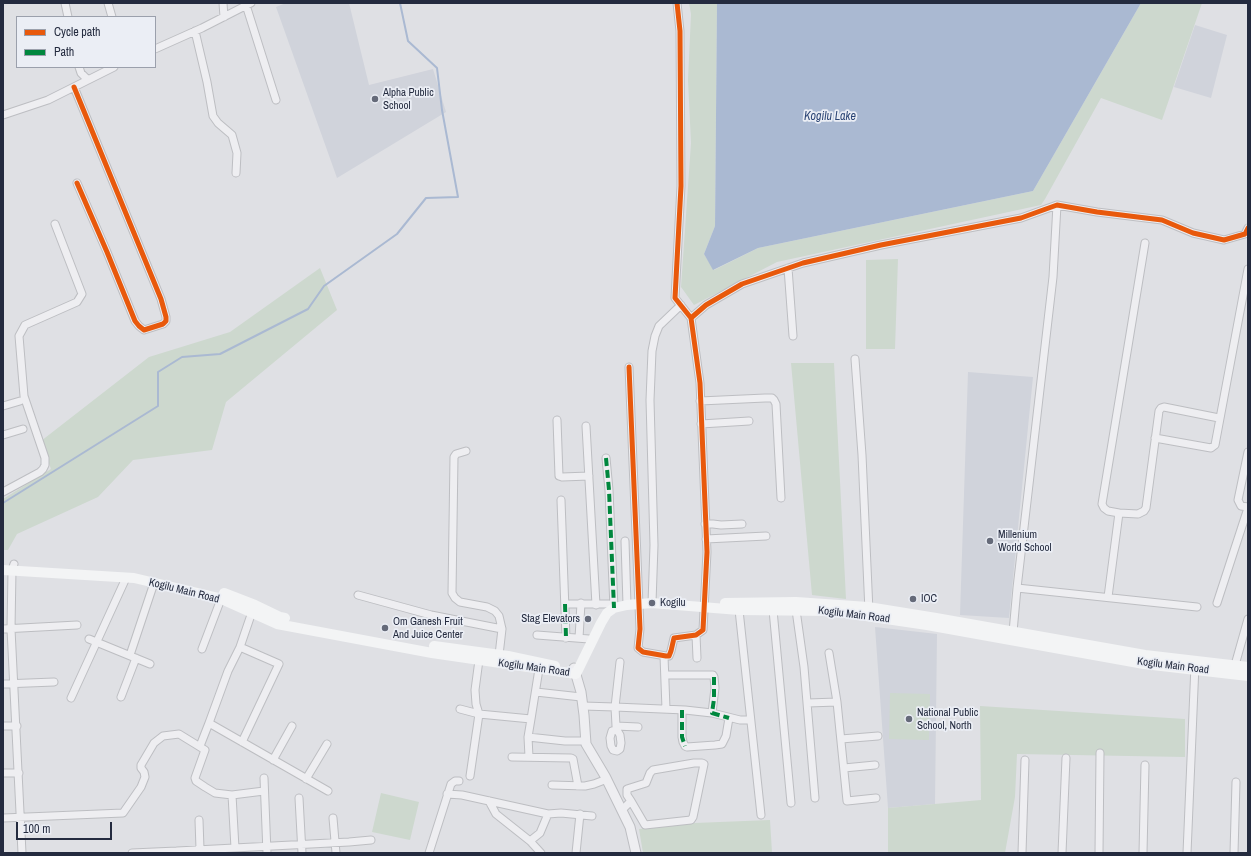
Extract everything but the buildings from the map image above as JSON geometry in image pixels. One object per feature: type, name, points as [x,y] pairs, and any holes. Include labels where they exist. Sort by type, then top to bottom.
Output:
[{"type":"main road","name":"Kogilu Main Road","points":[[3,563],[10,568],[126,578],[154,583],[221,599],[280,617],[433,646],[499,655],[539,669],[575,671]]},
{"type":"main road","name":"Kogilu Main Road","points":[[10,568],[135,572],[221,592],[277,624],[432,653],[479,660],[518,661],[575,671]]},
{"type":"main road","name":"Kogilu Main Road","points":[[575,671],[589,639],[602,616],[612,607],[627,603],[653,601],[704,605],[739,610],[869,612],[927,625],[1144,664],[1235,665],[1248,667]]},
{"type":"main road","name":"Kogilu Main Road","points":[[704,605],[796,602],[869,612],[936,618],[1146,655],[1248,676]]},
{"type":"main road","name":"Kogilu Main Road","points":[[575,671],[601,623],[612,607]]},
{"type":"street","points":[[65,3],[68,16]]},
{"type":"street","points":[[108,3],[112,16]]},
{"type":"street","points":[[223,3],[224,16]]},
{"type":"street","points":[[629,367],[640,629],[638,648],[643,652],[669,656],[674,638],[696,635],[703,630],[707,552],[700,383],[690,318],[675,298],[681,186],[680,31],[676,3]]},
{"type":"street","points":[[156,49],[195,31],[248,4],[276,100]]},
{"type":"street","points":[[195,31],[213,116],[218,123],[232,135],[237,153],[236,173]]},
{"type":"street","points":[[79,68],[80,73],[88,80]]},
{"type":"street","points":[[3,115],[48,100],[112,68]]},
{"type":"street","points":[[74,87],[160,299],[166,317],[166,321],[163,324],[144,330],[135,321],[77,183]]},
{"type":"street","points":[[690,318],[706,305],[742,284],[804,263],[881,245],[1021,218],[1057,205],[1097,212],[1162,220],[1193,232],[1224,240],[1247,232]]},
{"type":"street","points":[[1013,632],[1054,277],[1057,205]]},
{"type":"street","points":[[3,492],[40,472],[45,465],[45,458],[24,396],[19,336],[25,325],[77,302],[82,294],[55,224]]},
{"type":"street","points":[[1145,243],[1102,504],[1104,508],[1119,513],[1138,514],[1146,508],[1159,411],[1161,408],[1164,407],[1220,418]]},
{"type":"street","points":[[788,268],[793,336]]},
{"type":"street","points":[[1155,438],[1211,448],[1215,445],[1248,269]]},
{"type":"street","points":[[653,601],[654,545],[650,400],[652,350],[659,326],[681,305]]},
{"type":"street","points":[[855,359],[862,455],[869,612]]},
{"type":"street","points":[[700,401],[765,398],[772,398],[774,400],[776,404],[781,498]]},
{"type":"street","points":[[3,406],[20,401]]},
{"type":"street","points":[[557,420],[559,476],[589,476]]},
{"type":"street","points":[[701,424],[749,421]]},
{"type":"street","points":[[586,426],[596,605]]},
{"type":"street","points":[[3,435],[23,430]]},
{"type":"street","points":[[466,451],[456,454],[454,457],[452,593],[454,598],[460,602],[487,607],[495,611],[499,616],[502,628],[499,655]]},
{"type":"street","points":[[1217,604],[1248,507],[1241,506],[1238,500],[1248,452]]},
{"type":"street","points":[[606,458],[609,490],[612,607]]},
{"type":"street","points":[[561,500],[566,604],[566,638]]},
{"type":"street","points":[[1108,598],[1119,513]]},
{"type":"street","points":[[706,524],[742,524]]},
{"type":"street","points":[[706,539],[766,536]]},
{"type":"street","points":[[625,541],[627,603]]},
{"type":"street","points":[[10,568],[11,629],[22,853]]},
{"type":"street","points":[[71,698],[126,578]]},
{"type":"street","points":[[121,697],[154,583]]},
{"type":"street","points":[[1017,588],[1197,607]]},
{"type":"street","points":[[358,595],[431,615],[502,628]]},
{"type":"street","points":[[202,649],[221,599]]},
{"type":"street","points":[[578,638],[581,603]]},
{"type":"street","points":[[566,604],[609,604],[612,607]]},
{"type":"street","points":[[200,746],[228,671],[240,647],[253,609]]},
{"type":"street","points":[[739,610],[761,815]]},
{"type":"street","points":[[773,610],[791,803]]},
{"type":"street","points":[[796,610],[808,703],[815,798]]},
{"type":"street","points":[[1235,665],[1248,619]]},
{"type":"street","points":[[3,629],[77,625]]},
{"type":"street","points":[[696,635],[697,658]]},
{"type":"street","points":[[537,636],[589,639]]},
{"type":"street","points":[[89,639],[150,664]]},
{"type":"street","points":[[240,647],[279,664],[242,742]]},
{"type":"street","points":[[830,652],[837,702],[847,801],[876,798]]},
{"type":"street","points":[[664,656],[666,709]]},
{"type":"street","points":[[470,776],[479,714],[476,704],[475,690],[479,660]]},
{"type":"street","points":[[620,662],[615,707],[617,728],[638,727]]},
{"type":"street","points":[[1187,853],[1195,665]]},
{"type":"street","points":[[529,757],[528,737],[539,669]]},
{"type":"street","points":[[575,671],[582,701],[586,744],[607,779],[630,827],[636,853]]},
{"type":"street","points":[[665,675],[713,675],[715,688],[712,713]]},
{"type":"street","points":[[3,684],[54,682]]},
{"type":"street","points":[[536,692],[615,707],[682,710],[712,713],[740,720],[750,720]]},
{"type":"street","points":[[808,703],[837,702]]},
{"type":"street","points":[[460,709],[479,714],[531,719]]},
{"type":"street","points":[[682,710],[682,737],[685,746],[688,747],[722,744],[726,736],[729,718]]},
{"type":"street","points":[[209,723],[328,791]]},
{"type":"street","points":[[3,726],[16,726]]},
{"type":"street","points":[[273,760],[292,726]]},
{"type":"street","points":[[3,818],[123,813],[141,788],[145,777],[141,766],[154,743],[163,736],[179,734],[204,749],[205,752],[196,774],[196,780],[215,793],[232,795],[264,791]]},
{"type":"street","points":[[841,740],[878,736]]},
{"type":"street","points":[[528,737],[566,742],[586,741]]},
{"type":"street","points":[[306,779],[327,744]]},
{"type":"street","points":[[1099,853],[1100,753]]},
{"type":"street","points":[[512,757],[571,758],[573,759],[578,786]]},
{"type":"street","points":[[1062,853],[1066,758]]},
{"type":"street","points":[[1022,853],[1025,760]]},
{"type":"street","points":[[702,763],[704,764],[705,767],[694,817],[692,820],[645,825],[631,801],[627,795],[628,788],[646,783],[650,773],[653,770],[702,763]]},
{"type":"street","points":[[844,768],[875,765]]},
{"type":"street","points":[[1143,853],[1145,765]]},
{"type":"street","points":[[3,773],[19,773]]},
{"type":"street","points":[[264,778],[267,850]]},
{"type":"street","points":[[552,785],[578,786],[594,784],[607,779]]},
{"type":"street","points":[[429,853],[451,784],[455,781],[459,781]]},
{"type":"street","points":[[1234,853],[1236,782]]},
{"type":"street","points":[[447,794],[462,795],[548,814],[561,813],[592,816]]},
{"type":"street","points":[[232,795],[235,848]]},
{"type":"street","points":[[298,798],[302,853]]},
{"type":"street","points":[[490,801],[496,814],[530,841],[541,853]]},
{"type":"street","points":[[622,810],[631,801]]},
{"type":"street","points":[[530,841],[540,833],[548,814]]},
{"type":"street","points":[[576,853],[580,814]]},
{"type":"street","points":[[334,818],[336,853]]},
{"type":"street","points":[[199,820],[200,849]]},
{"type":"street","points":[[132,853],[235,848],[267,850],[301,845],[371,840]]},
{"type":"shaded area","name":"Alpha Public School","points":[[286,3],[349,3],[369,85],[433,69],[446,112],[337,178],[276,7]]},
{"type":"shaded area","points":[[689,3],[717,3],[715,226],[704,254],[714,270],[758,248],[1033,191],[1141,3],[1202,3],[1162,120],[1101,98],[1041,205],[777,262],[694,305],[681,287],[691,143],[688,80],[691,14]]},
{"type":"shaded area","points":[[1195,25],[1227,35],[1211,98],[1174,87]]},
{"type":"shaded area","points":[[898,259],[895,349],[866,349],[866,260]]},
{"type":"shaded area","points":[[320,268],[337,310],[226,402],[212,450],[133,460],[98,497],[17,534],[8,550],[3,550],[3,499],[51,469],[41,441],[149,357],[230,332]]},
{"type":"shaded area","points":[[791,363],[834,363],[846,599],[812,595]]},
{"type":"shaded area","name":"Millenium World School","points":[[968,372],[1033,377],[1009,618],[960,615]]},
{"type":"shaded area","name":"National Public School, North","points":[[875,627],[937,634],[935,804],[888,808]]},
{"type":"shaded area","points":[[890,693],[930,694],[929,740],[889,739]]},
{"type":"shaded area","points":[[980,706],[1185,719],[1185,757],[1017,754],[1015,797],[1005,853],[888,853],[888,808],[981,800]]},
{"type":"shaded area","points":[[381,793],[419,802],[410,840],[372,832]]},
{"type":"shaded area","points":[[770,820],[772,853],[643,853],[639,829],[695,823]]},
{"type":"water","name":"Kogilu Lake","points":[[717,3],[1141,3],[1033,191],[758,248],[713,270],[704,254],[715,226]]},
{"type":"waterway","points":[[3,503],[158,406],[158,372],[182,357],[220,354],[308,309],[324,286],[397,234],[426,198],[458,197],[442,110],[437,68],[408,41],[400,3]]},
{"type":"marked path","points":[[606,458],[609,490],[614,608]]},
{"type":"marked path","points":[[565,604],[566,638]]},
{"type":"marked path","points":[[714,677],[714,699],[712,713],[729,718]]},
{"type":"marked path","points":[[682,710],[682,737],[685,746]]},
{"type":"cycle path","points":[[629,367],[640,629],[638,648],[643,652],[669,656],[674,638],[696,635],[703,630],[707,552],[700,383],[691,318],[675,298],[681,186],[680,31],[677,3]]},
{"type":"cycle path","points":[[74,87],[161,299],[166,317],[166,321],[163,324],[144,330],[135,321],[77,183]]},
{"type":"cycle path","points":[[691,318],[706,305],[742,284],[803,263],[881,245],[1021,218],[1057,205],[1097,212],[1162,220],[1193,233],[1224,240],[1245,234],[1248,228]]},
{"type":"place","name":"Alpha Public School","points":[[375,99]]},
{"type":"place","name":"Millenium World School","points":[[990,541]]},
{"type":"place","name":"IOC","points":[[913,599]]},
{"type":"place","name":"Kogilu","points":[[652,603]]},
{"type":"place","name":"Stag Elevators","points":[[588,619]]},
{"type":"place","name":"Om Ganesh Fruit And Juice Center","points":[[385,628]]},
{"type":"place","name":"National Public School, North","points":[[909,719]]}]
